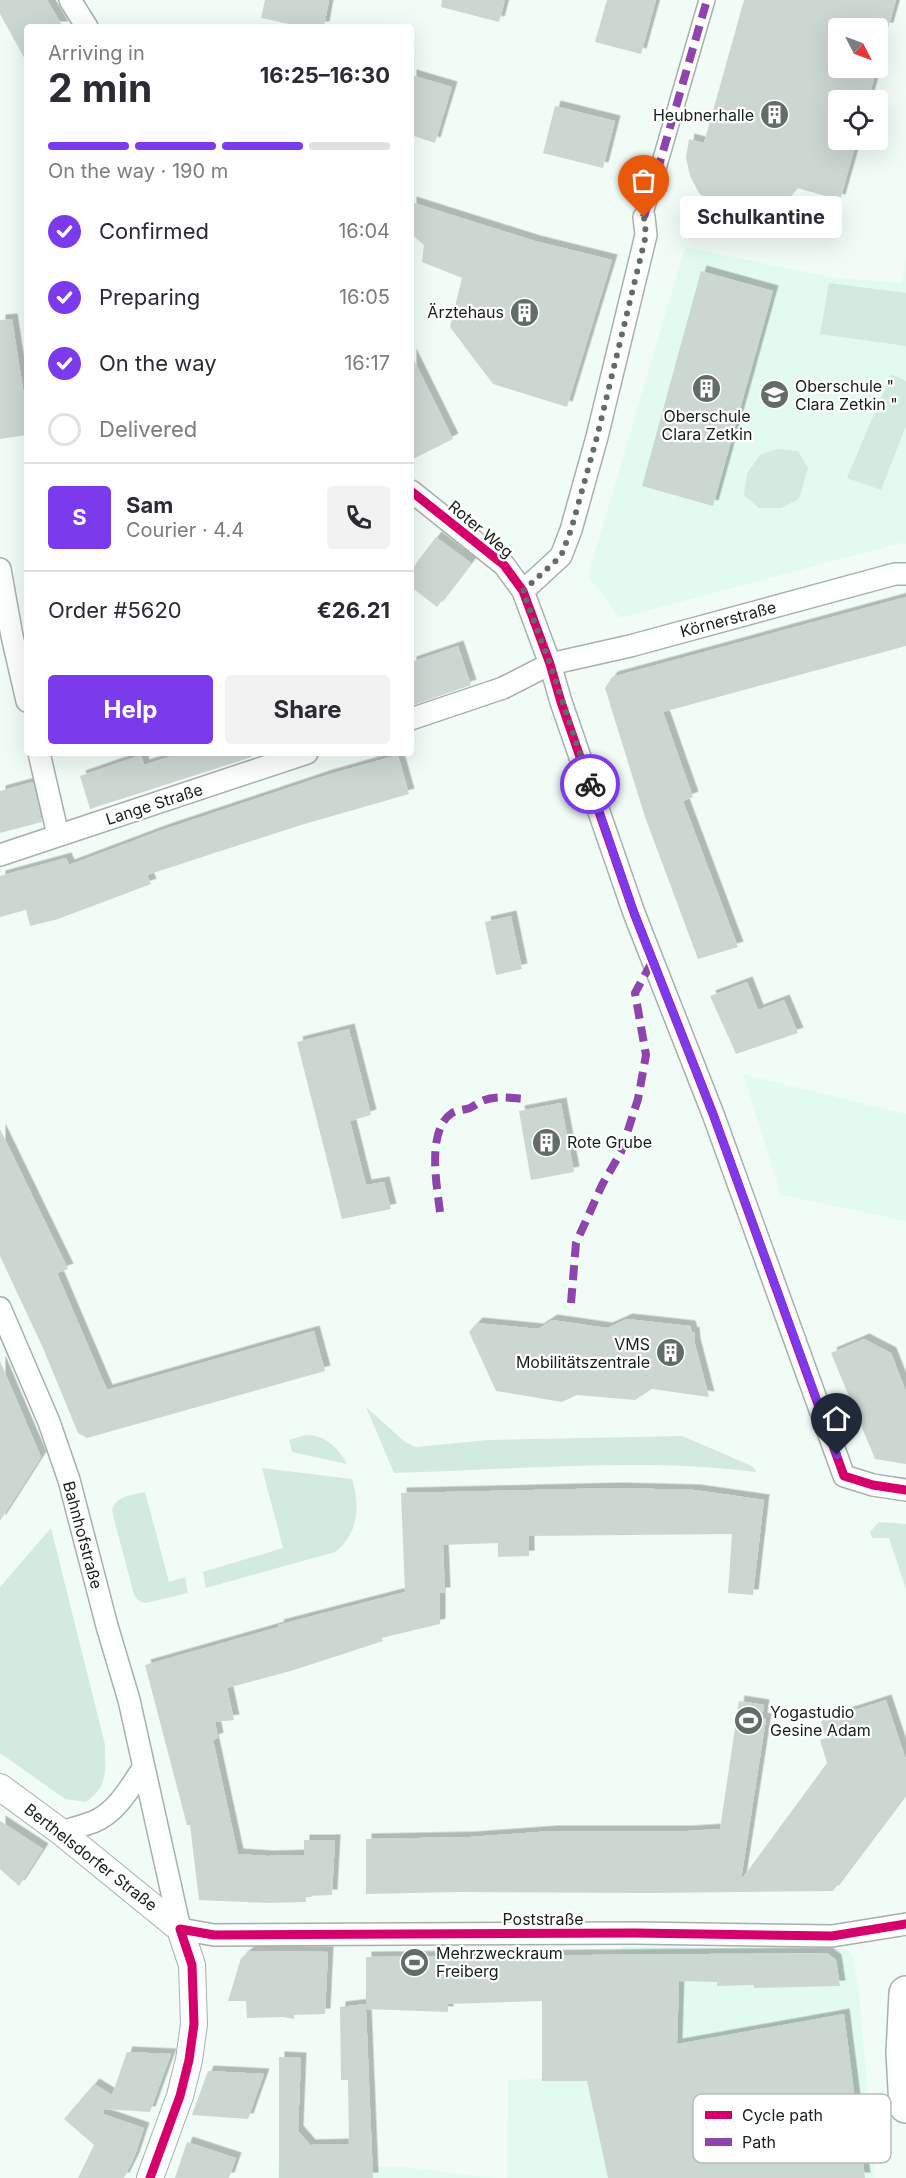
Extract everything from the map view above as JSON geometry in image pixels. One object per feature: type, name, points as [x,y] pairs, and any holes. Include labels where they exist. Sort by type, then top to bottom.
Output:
[{"type":"main road","points":[[906,1993],[903,2053],[906,2106]]},
{"type":"street","points":[[70,0],[85,24]]},
{"type":"street","points":[[523,591],[561,556],[571,530],[597,437],[646,235],[644,217],[707,0]]},
{"type":"street","name":"Roter Weg","points":[[414,493],[504,566],[523,591],[634,913],[713,1114],[844,1476],[873,1485],[906,1490]]},
{"type":"street","points":[[0,569],[24,688]]},
{"type":"street","name":"Körnerstraße","points":[[550,664],[630,646],[895,574],[906,574]]},
{"type":"street","points":[[414,718],[503,688],[550,664]]},
{"type":"street","points":[[40,756],[58,835]]},
{"type":"street","name":"Lange Straße","points":[[0,855],[298,756]]},
{"type":"street","name":"Bahnhofstraße","points":[[0,1308],[49,1422],[69,1480],[129,1700],[180,1929]]},
{"type":"street","points":[[61,1832],[95,1822],[115,1807],[128,1792],[143,1768]]},
{"type":"street","name":"Berthelsdorfer Straße","points":[[0,1787],[61,1832],[180,1929]]},
{"type":"street","name":"Poststraße","points":[[180,1929],[214,1935],[635,1933],[832,1936],[906,1924]]},
{"type":"street","points":[[150,2178],[180,2096],[189,2060],[194,2024],[192,1965],[180,1929]]},
{"type":"shaded area","name":"Oberschule \" Clara Zetkin \"","points":[[685,247],[830,277],[902,283],[906,258],[906,544],[901,543],[620,618],[588,576]]},
{"type":"shaded area","points":[[829,283],[906,293],[906,346],[820,334]]},
{"type":"shaded area","points":[[891,374],[906,381],[906,426],[881,490],[847,478]]},
{"type":"shaded area","points":[[777,449],[798,451],[808,468],[799,499],[781,508],[759,508],[744,495],[747,473],[761,454]]},
{"type":"shaded area","points":[[743,1074],[906,1114],[906,1221],[781,1195]]},
{"type":"shaded area","points":[[366,1407],[405,1442],[416,1447],[489,1440],[682,1436],[752,1466],[757,1472],[667,1465],[621,1465],[394,1473]]},
{"type":"shaded area","points":[[305,1435],[319,1437],[330,1443],[347,1464],[292,1452],[289,1440]]},
{"type":"shaded area","points":[[262,1468],[352,1479],[356,1509],[349,1537],[335,1552],[206,1588],[203,1572],[283,1548]]},
{"type":"shaded area","points":[[145,1492],[169,1582],[185,1577],[188,1593],[146,1603],[139,1601],[134,1595],[112,1511],[113,1506],[120,1499]]},
{"type":"shaded area","points":[[879,1522],[906,1524],[906,1589],[889,1538],[872,1538],[870,1532]]},
{"type":"shaded area","points":[[51,1528],[105,1745],[105,1770],[102,1784],[86,1802],[65,1799],[0,1753],[0,1587]]},
{"type":"shaded area","points":[[622,1946],[847,1949],[853,1958],[859,1993],[868,2094],[693,2094],[693,2163],[874,2163],[875,2178],[507,2178],[508,2080],[620,2076]]},
{"type":"shaded area","points":[[278,2165],[407,2167],[494,2178],[278,2178]]},
{"type":"building","points":[[0,0],[47,0],[61,24],[24,24],[24,58],[0,14]]},
{"type":"building","points":[[265,0],[329,0],[325,24],[289,24],[261,18]]},
{"type":"building","points":[[442,0],[505,0],[499,22],[441,7]]},
{"type":"building","points":[[607,0],[656,0],[641,54],[595,42]]},
{"type":"building","name":"Heubnerhalle","points":[[744,0],[896,0],[888,28],[888,18],[828,18],[828,78],[874,78],[871,90],[828,90],[828,150],[854,150],[840,200],[797,188],[784,203],[767,212],[749,216],[730,214],[713,206],[699,193],[690,176],[686,158],[689,139],[704,143]]},
{"type":"building","points":[[414,76],[452,87],[435,143],[414,136]]},
{"type":"building","points":[[555,106],[615,121],[603,168],[543,153]]},
{"type":"building","name":"Ärztehaus","points":[[414,203],[535,241],[612,260],[567,407],[493,384],[450,327],[462,278],[422,262],[424,245],[414,237]]},
{"type":"building","name":"Oberschule Clara Zetkin","points":[[701,271],[773,291],[713,506],[642,486]]},
{"type":"building","points":[[12,319],[24,396],[24,435],[0,439],[0,320]]},
{"type":"building","points":[[414,360],[453,439],[414,458]]},
{"type":"building","points":[[436,537],[471,563],[437,607],[414,589],[414,566]]},
{"type":"building","points":[[906,597],[906,646],[663,712],[693,797],[683,801],[738,947],[698,959],[645,817],[605,688],[612,677]]},
{"type":"building","points":[[458,646],[471,685],[414,705],[414,661]]},
{"type":"building","points":[[138,756],[141,756],[144,765],[172,756],[252,757],[90,809],[80,776]]},
{"type":"building","points":[[398,756],[409,794],[301,825],[147,875],[151,884],[58,919],[30,926],[26,910],[0,917],[0,876],[66,858],[69,865],[162,830],[327,775]]},
{"type":"building","points":[[33,782],[42,822],[0,833],[0,791]]},
{"type":"building","points":[[511,916],[522,969],[496,975],[485,922]]},
{"type":"building","points":[[747,982],[758,1010],[784,1000],[798,1033],[736,1054],[710,996]]},
{"type":"building","points":[[349,1029],[371,1115],[350,1121],[366,1185],[384,1182],[391,1209],[342,1219],[297,1042]]},
{"type":"building","name":"Rote Grube","points":[[561,1103],[574,1172],[531,1180],[519,1111]]},
{"type":"building","points":[[0,1129],[68,1269],[57,1273],[107,1390],[314,1331],[325,1371],[87,1438],[78,1433],[43,1348],[0,1256]]},
{"type":"building","points":[[627,1319],[690,1326],[692,1333],[694,1332],[709,1397],[652,1389],[635,1400],[577,1395],[562,1402],[496,1391],[469,1332],[477,1323],[538,1329],[552,1320],[607,1328]]},
{"type":"building","points":[[864,1339],[891,1353],[906,1392],[906,1464],[875,1459],[831,1353]]},
{"type":"building","points":[[0,1361],[41,1457],[0,1521]]},
{"type":"building","points":[[617,1488],[695,1490],[764,1500],[753,1595],[728,1593],[732,1534],[529,1536],[529,1556],[498,1557],[498,1543],[443,1545],[445,1593],[440,1593],[440,1624],[381,1638],[383,1641],[294,1670],[227,1688],[234,1720],[215,1722],[218,1738],[213,1740],[238,1854],[304,1855],[304,1840],[335,1840],[332,1895],[306,1896],[306,1902],[199,1900],[190,1825],[187,1825],[145,1665],[279,1627],[278,1625],[405,1592],[401,1493]]},
{"type":"building","points":[[886,1700],[906,1760],[906,1794],[833,1891],[366,1894],[366,1839],[470,1837],[552,1831],[720,1829],[739,1701],[764,1705],[762,1718],[766,1719],[741,1880],[827,1763],[820,1740],[826,1738],[821,1721]]},
{"type":"building","points":[[0,1821],[43,1849],[19,1886],[0,1869]]},
{"type":"building","points":[[250,1951],[328,1952],[325,2014],[294,2015],[294,2019],[247,2018],[246,2001],[228,2001],[241,1958]]},
{"type":"building","points":[[827,1953],[836,1960],[840,1986],[754,1988],[754,1985],[717,1986],[717,1982],[679,1981],[677,2044],[844,2014],[854,2094],[693,2094],[693,2163],[863,2163],[865,2178],[608,2178],[587,2081],[542,2081],[542,2001],[448,2004],[448,2012],[366,2009],[373,2178],[279,2178],[279,2057],[301,2058],[298,2131],[310,2145],[349,2144],[348,2080],[341,2080],[340,2007],[366,2004],[366,1957]]},
{"type":"building","points":[[127,2052],[171,2054],[150,2112],[104,2109],[103,2114],[144,2128],[134,2158],[124,2178],[78,2178],[94,2145],[64,2119],[94,2084],[112,2095]]},
{"type":"building","points":[[208,2071],[264,2074],[248,2119],[192,2115]]},
{"type":"building","points":[[187,2142],[236,2158],[229,2178],[175,2178]]},
{"type":"marked path","points":[[644,217],[707,0]]},
{"type":"marked path","points":[[571,1303],[576,1243],[602,1185],[621,1152],[638,1099],[646,1055],[635,993],[653,960]]},
{"type":"marked path","points":[[440,1212],[435,1159],[439,1132],[444,1121],[452,1113],[470,1108],[487,1099],[503,1097],[524,1099]]},
{"type":"cycle path","points":[[414,493],[504,565],[523,591],[634,913],[713,1114],[844,1476],[873,1485],[906,1490]]},
{"type":"cycle path","points":[[150,2178],[180,2096],[189,2060],[194,2024],[192,1965],[180,1929],[214,1935],[635,1933],[832,1936],[906,1924]]},
{"type":"way so far","points":[[590,784],[523,591],[561,556],[571,530],[597,437],[646,235],[644,217]]},
{"type":"place","name":"Heubnerhalle","points":[[775,115]]},
{"type":"place","name":"Schulkantine","points":[[644,217]]},
{"type":"place","name":"Ärztehaus","points":[[525,312]]},
{"type":"place","name":"Oberschule Clara Zetkin","points":[[707,388]]},
{"type":"place","name":"Oberschule \" Clara Zetkin \"","points":[[774,395]]},
{"type":"place","name":"Rote Grube","points":[[546,1142]]},
{"type":"place","name":"VMS Mobilitätszentrale","points":[[671,1353]]},
{"type":"place","name":"Yogastudio Gesine Adam","points":[[749,1721]]},
{"type":"place","name":"Mehrzweckraum Freiberg","points":[[415,1962]]},
{"type":"route","points":[[590,784],[634,913],[713,1114],[837,1455]]}]
